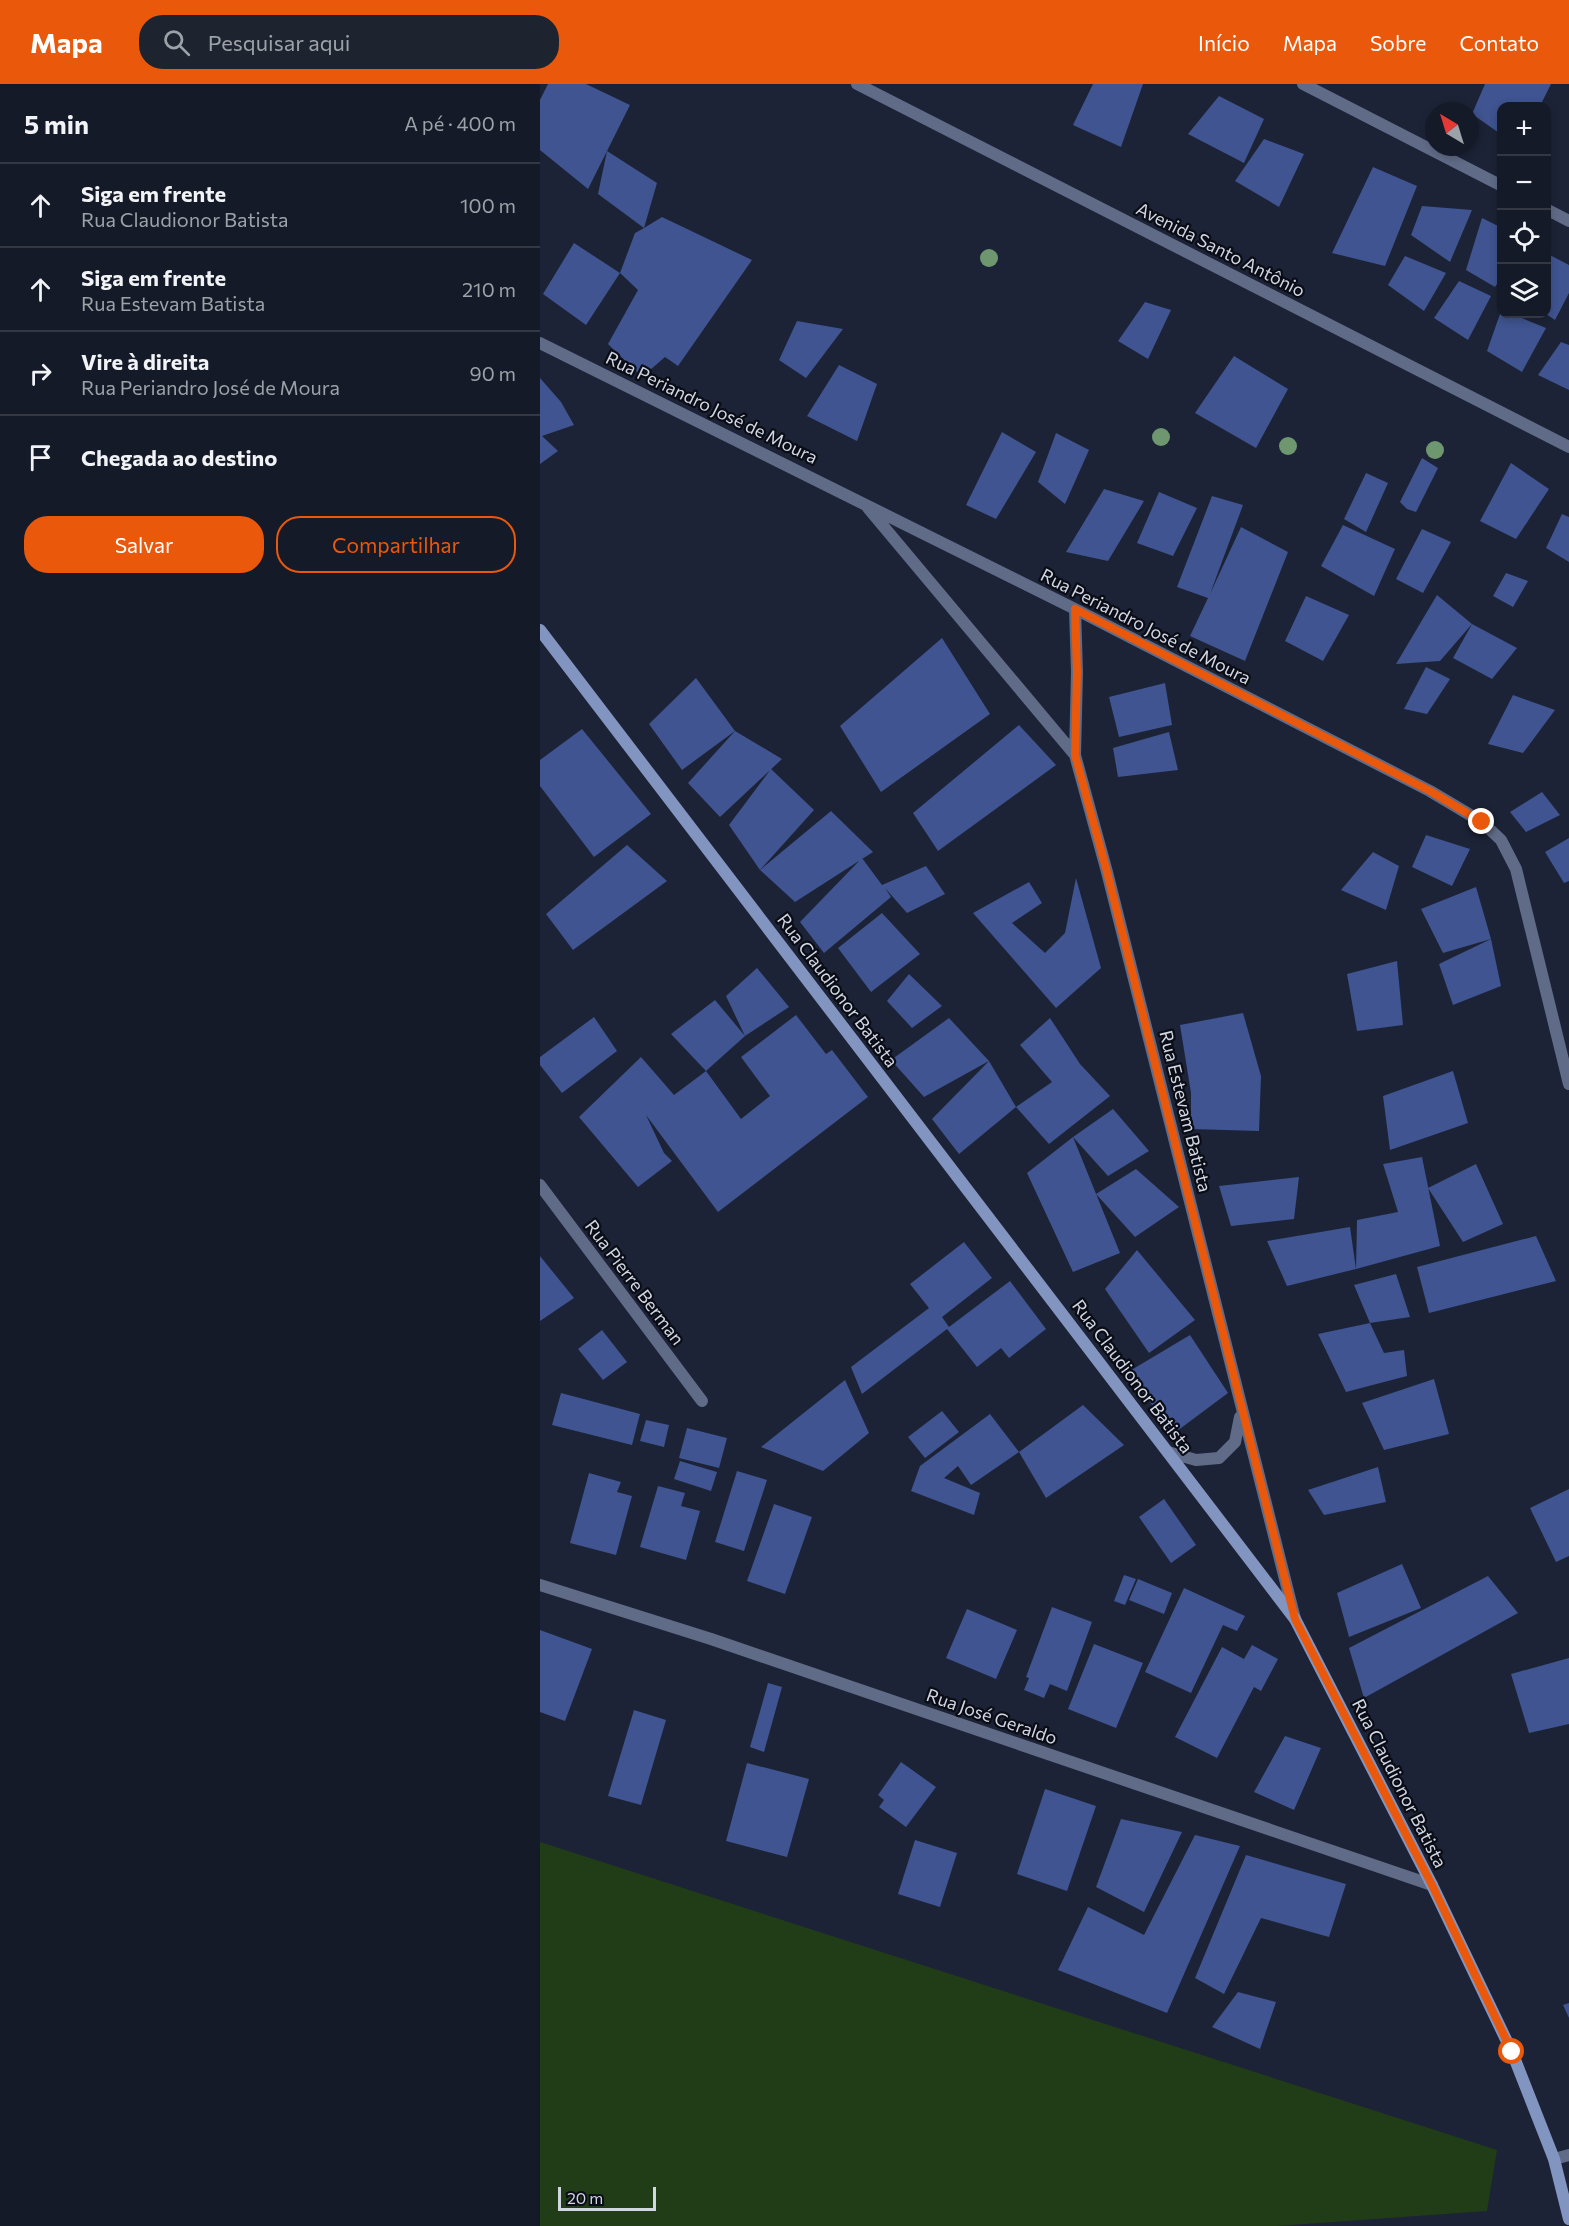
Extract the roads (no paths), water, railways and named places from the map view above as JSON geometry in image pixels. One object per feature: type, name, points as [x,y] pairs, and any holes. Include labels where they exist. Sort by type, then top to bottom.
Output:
[{"type":"main road","name":"Rua Claudionor Batista","points":[[540,630],[1295,1619],[1432,1885],[1512,2052],[1554,2159],[1569,2219]]},
{"type":"street","name":"Avenida Santo Antônio","points":[[856,84],[1569,447]]},
{"type":"street","points":[[1303,84],[1497,183]]},
{"type":"street","points":[[1548,210],[1569,221]]},
{"type":"street","name":"Rua Periandro José de Moura","points":[[540,342],[1075,609],[1430,791],[1482,822],[1501,840],[1516,869],[1569,1084]]},
{"type":"street","points":[[864,503],[1075,755]]},
{"type":"street","name":"Rua Estevam Batista","points":[[1075,609],[1077,672],[1075,755],[1107,872],[1295,1619]]},
{"type":"street","name":"Rua Pierre Berman","points":[[540,1185],[702,1401]]},
{"type":"street","points":[[1168,1452],[1209,1461],[1228,1452],[1239,1430],[1240,1401]]},
{"type":"street","name":"Rua José Geraldo","points":[[540,1585],[722,1643],[1432,1885]]},
{"type":"street","points":[[1554,2159],[1569,2155]]}]
